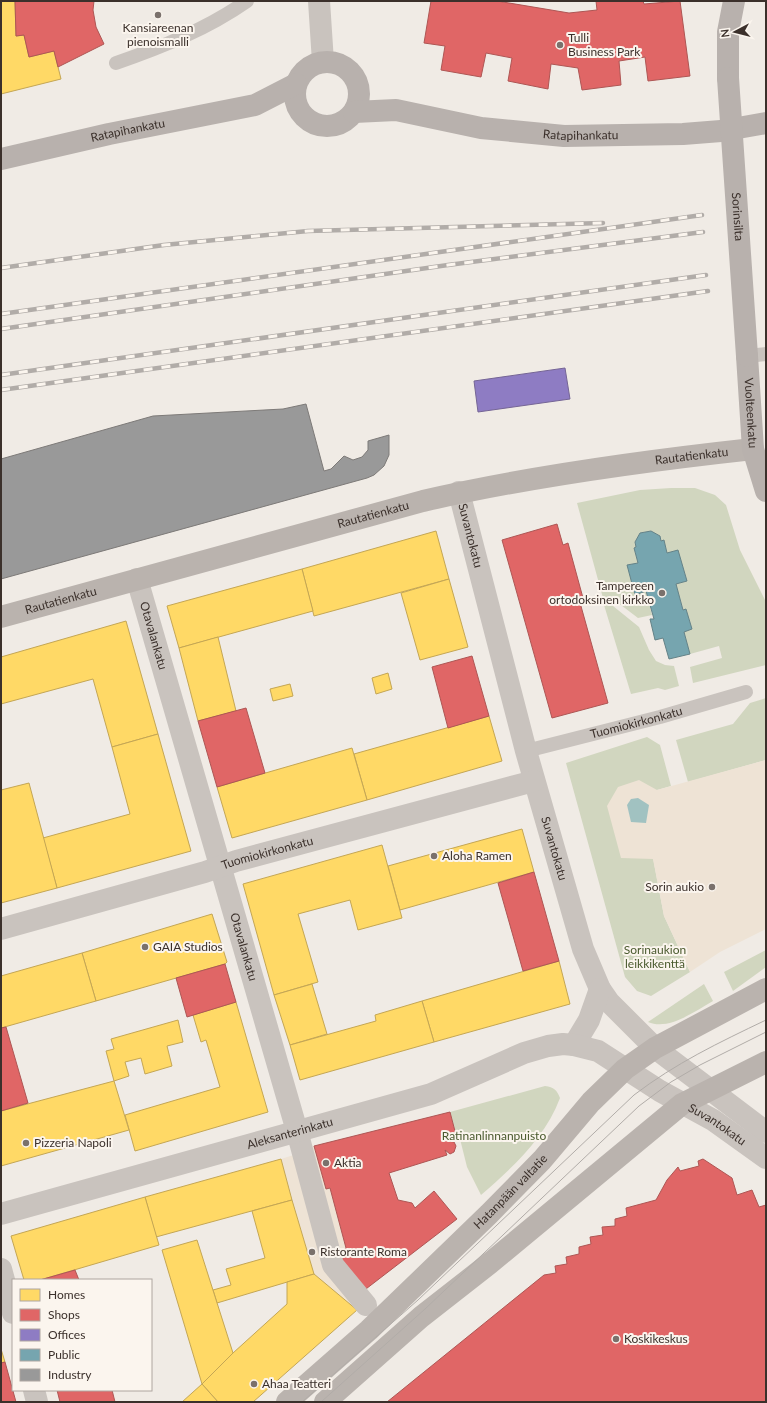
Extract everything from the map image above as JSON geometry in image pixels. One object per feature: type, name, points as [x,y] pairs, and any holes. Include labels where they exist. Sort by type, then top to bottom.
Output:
[{"type":"main road","points":[[721,1],[728,32]]},
{"type":"main road","points":[[728,32],[734,1]]},
{"type":"main road","name":"Sorinsilta","points":[[728,32],[728,78],[757,355]]},
{"type":"main road","points":[[323,62],[341,65],[355,77],[359,95],[354,112],[342,123],[326,127],[311,122],[299,111],[296,102],[296,84],[304,72],[316,64],[323,62]]},
{"type":"main road","name":"Ratapihankatu","points":[[1,159],[109,134],[255,105],[296,84]]},
{"type":"main road","name":"Ratapihankatu","points":[[358,86],[396,110]]},
{"type":"main road","name":"Ratapihankatu","points":[[255,105],[299,111]]},
{"type":"main road","name":"Ratapihankatu","points":[[354,112],[396,110],[481,128],[564,136],[683,134],[721,131],[766,123]]},
{"type":"main road","name":"Vuolteenkatu","points":[[757,355],[753,449],[766,491]]},
{"type":"street","points":[[319,1],[323,62]]},
{"type":"street","name":"Rautatienkatu","points":[[1,617],[459,492],[567,474],[753,449]]},
{"type":"street","name":"Suvantokatu","points":[[459,492],[534,781],[583,949],[600,989],[609,1002],[655,1048],[766,1132]]},
{"type":"street","name":"Otavalankatu","points":[[137,579],[297,1132],[333,1265],[366,1305]]},
{"type":"street","name":"Tuomiokirkonkatu","points":[[1,930],[220,867],[236,861],[534,781]]},
{"type":"street","points":[[574,1045],[589,1020],[600,989]]},
{"type":"street","name":"Hatanpään valtatie","points":[[287,1402],[369,1330],[489,1214],[542,1160],[591,1102],[625,1069],[655,1048],[766,989]]},
{"type":"street","name":"Aleksanterinkatu","points":[[1,1214],[430,1094],[524,1053],[548,1046],[574,1045],[598,1051],[625,1069]]},
{"type":"street","points":[[325,1402],[421,1317],[490,1263],[682,1104],[766,1062]]},
{"type":"street","name":"Suvantokatu","points":[[625,1069],[682,1104],[713,1120],[766,1158]]},
{"type":"street","points":[[1,1269],[12,1310]]},
{"type":"street","points":[[34,1391],[37,1402]]},
{"type":"lane","points":[[116,63],[153,50],[224,18],[247,1]]},
{"type":"lane","name":"Tuomiokirkonkatu","points":[[526,751],[660,717],[746,692]]},
{"type":"green space","points":[[695,488],[715,495],[726,505],[740,550],[766,602],[766,665],[693,683],[690,667],[722,658],[719,646],[690,654],[684,632],[692,629],[686,609],[683,610],[676,584],[687,581],[678,551],[667,553],[664,540],[661,541],[660,536],[651,531],[640,533],[635,542],[636,547],[634,548],[638,563],[628,565],[635,595],[646,591],[652,615],[638,618],[613,599],[603,598],[577,503],[640,490]]},
{"type":"green space","points":[[608,604],[613,606],[639,627],[649,650],[656,661],[665,665],[674,666],[679,686],[665,690],[658,688],[631,694],[604,605]]},
{"type":"green space","points":[[766,698],[766,760],[688,782],[676,740],[733,724],[750,703]]},
{"type":"green space","name":"Sorinaukion leikkikenttä","points":[[647,737],[660,745],[671,786],[657,790],[653,858],[664,916],[690,972],[651,996],[637,991],[625,977],[566,763]]},
{"type":"green space","points":[[766,950],[766,967],[733,991],[724,972]]},
{"type":"green space","points":[[704,984],[713,1001],[682,1019],[673,1022],[656,1024],[648,1022]]},
{"type":"green space","name":"Ratinanlinnanpuisto","points":[[545,1086],[555,1089],[560,1098],[554,1113],[537,1139],[516,1163],[481,1195],[467,1167],[459,1135],[456,1135],[450,1112]]},
{"type":"shaded area","name":"Sorin aukio","points":[[766,760],[766,929],[720,952],[690,972],[664,916],[653,859],[621,858],[607,806],[618,787],[639,780],[657,790]]},
{"type":"shaded area","points":[[314,1146],[330,1188],[346,1248],[340,1253],[357,1310],[314,1274],[281,1159],[303,1152]]},
{"type":"water","points":[[638,798],[649,805],[646,823],[631,822],[627,805],[631,799]]},
{"type":"building: Homes","points":[[1,1],[15,1],[16,36],[24,35],[29,57],[54,51],[61,79],[1,94]]},
{"type":"building: Homes","points":[[436,531],[449,579],[314,616],[302,569]]},
{"type":"building: Homes","points":[[302,569],[313,611],[179,648],[167,606]]},
{"type":"building: Homes","points":[[449,579],[468,647],[420,660],[401,593]]},
{"type":"building: Homes","points":[[126,621],[158,734],[112,747],[93,679],[1,704],[1,657]]},
{"type":"building: Homes","points":[[218,637],[236,711],[198,721],[179,648]]},
{"type":"building: Homes","points":[[388,673],[392,689],[376,694],[372,678]]},
{"type":"building: Homes","points":[[290,684],[293,696],[273,701],[270,689]]},
{"type":"building: Homes","points":[[489,716],[502,761],[367,800],[354,754]]},
{"type":"building: Homes","points":[[158,734],[191,851],[57,888],[43,838],[130,814],[112,747]]},
{"type":"building: Homes","points":[[352,748],[367,800],[232,838],[217,787]]},
{"type":"building: Homes","points":[[29,783],[57,888],[1,903],[1,790]]},
{"type":"building: Homes","points":[[522,829],[534,872],[400,910],[388,866]]},
{"type":"building: Homes","points":[[382,845],[402,918],[358,930],[350,900],[298,914],[318,982],[274,995],[243,884]]},
{"type":"building: Homes","points":[[212,914],[227,962],[225,964],[96,1001],[82,953]]},
{"type":"building: Homes","points":[[82,953],[96,1001],[1,1028],[1,976]]},
{"type":"building: Homes","points":[[559,961],[570,1004],[434,1042],[422,1001]]},
{"type":"building: Homes","points":[[312,984],[327,1034],[290,1045],[274,995]]},
{"type":"building: Homes","points":[[422,1001],[434,1042],[300,1080],[290,1045],[376,1021],[375,1015]]},
{"type":"building: Homes","points":[[236,1002],[268,1112],[135,1151],[125,1115],[220,1087],[206,1040],[201,1042],[193,1015]]},
{"type":"building: Homes","points":[[178,1020],[183,1042],[167,1046],[172,1066],[145,1074],[141,1058],[125,1062],[129,1076],[114,1081],[106,1051],[114,1049],[111,1039]]},
{"type":"building: Homes","points":[[114,1081],[129,1130],[1,1166],[1,1111]]},
{"type":"building: Homes","points":[[281,1159],[292,1200],[156,1237],[145,1197]]},
{"type":"building: Homes","points":[[145,1197],[159,1245],[43,1279],[24,1279],[11,1236]]},
{"type":"building: Homes","points":[[292,1200],[314,1274],[217,1303],[213,1290],[231,1285],[226,1269],[265,1258],[252,1211]]},
{"type":"building: Homes","points":[[197,1240],[233,1353],[202,1384],[162,1250]]},
{"type":"building: Homes","points":[[314,1274],[357,1310],[253,1402],[218,1402],[202,1384],[233,1353],[287,1304],[287,1282]]},
{"type":"building: Homes","points":[[1,1349],[5,1362],[1,1363]]},
{"type":"building: Homes","points":[[202,1384],[218,1402],[182,1402]]},
{"type":"building: Shops","points":[[15,1],[94,1],[93,10],[96,27],[104,44],[58,67],[54,51],[29,57],[24,35],[16,36]]},
{"type":"building: Shops","name":"Tulli Business Park","points":[[431,1],[497,1],[569,13],[597,10],[596,1],[643,1],[644,4],[680,1],[690,76],[648,81],[645,57],[619,61],[621,85],[582,90],[578,68],[551,64],[548,89],[508,81],[512,58],[486,53],[481,77],[441,70],[445,46],[424,43]]},
{"type":"building: Shops","points":[[557,524],[563,545],[568,543],[583,598],[579,599],[608,703],[552,718],[502,540]]},
{"type":"building: Shops","points":[[472,656],[489,716],[448,728],[432,667]]},
{"type":"building: Shops","points":[[246,708],[265,773],[217,787],[198,721]]},
{"type":"building: Shops","points":[[534,872],[559,961],[523,971],[498,883]]},
{"type":"building: Shops","points":[[225,964],[236,1002],[187,1017],[176,978]]},
{"type":"building: Shops","points":[[6,1027],[28,1103],[1,1111],[1,1028]]},
{"type":"building: Shops","points":[[450,1112],[456,1135],[447,1138],[448,1141],[454,1142],[456,1146],[454,1152],[450,1154],[445,1150],[447,1155],[389,1173],[398,1200],[412,1203],[415,1208],[434,1191],[457,1219],[362,1292],[334,1258],[346,1248],[330,1188],[326,1189],[314,1146]]},
{"type":"building: Shops","name":"Koskikeskus","points":[[703,1159],[732,1178],[737,1195],[752,1190],[759,1207],[766,1205],[766,1402],[387,1402],[544,1275],[556,1273],[555,1266],[567,1264],[566,1257],[579,1254],[579,1247],[591,1244],[590,1237],[603,1235],[602,1227],[615,1226],[615,1219],[627,1216],[626,1208],[656,1200],[667,1180],[678,1167],[680,1171],[699,1166],[698,1161]]},
{"type":"building: Shops","points":[[75,1270],[79,1279],[44,1279]]},
{"type":"building: Shops","points":[[5,1362],[16,1402],[1,1402],[1,1363]]},
{"type":"building: Shops","points":[[57,1391],[112,1391],[115,1402],[60,1402]]},
{"type":"building: Offices","points":[[565,368],[570,399],[478,412],[474,381]]},
{"type":"building: Public","name":"Tampereen ortodoksinen kirkko","points":[[651,531],[660,536],[661,541],[664,540],[667,553],[678,550],[687,581],[676,584],[683,610],[686,609],[692,629],[684,632],[690,654],[669,659],[663,638],[655,640],[650,619],[654,619],[646,591],[635,595],[627,565],[638,563],[634,548],[636,547],[635,542],[640,533]]},
{"type":"building: Industry","points":[[306,404],[324,471],[331,469],[344,456],[353,460],[362,457],[368,450],[368,441],[389,435],[389,455],[384,466],[374,475],[367,478],[1,579],[1,459],[153,416],[283,409]]},
{"type":"tram line","points":[[302,1402],[418,1300],[634,1095],[682,1063],[714,1045],[766,1020]]},
{"type":"tram line","points":[[321,1402],[425,1309],[639,1106],[671,1082],[700,1065],[766,1032]]},
{"type":"railway","points":[[1,314],[702,215]]},
{"type":"railway","points":[[1,268],[164,245],[308,231],[603,223]]},
{"type":"railway","points":[[1,329],[448,265],[703,232]]},
{"type":"railway","points":[[1,375],[706,275]]},
{"type":"railway","points":[[1,390],[708,291]]},
{"type":"place","name":"Kansiareenan pienoismalli","points":[[158,15]]},
{"type":"place","name":"Tulli Business Park","points":[[560,45]]},
{"type":"place","name":"Tampereen ortodoksinen kirkko","points":[[662,593]]},
{"type":"place","name":"Aloha Ramen","points":[[434,856]]},
{"type":"place","name":"Sorin aukio","points":[[712,887]]},
{"type":"place","name":"GAIA Studios","points":[[145,947]]},
{"type":"place","name":"Pizzeria Napoli","points":[[26,1143]]},
{"type":"place","name":"Aktia","points":[[326,1163]]},
{"type":"place","name":"Ristorante Roma","points":[[312,1252]]},
{"type":"place","name":"Koskikeskus","points":[[616,1339]]},
{"type":"place","name":"Ahaa Teatteri","points":[[254,1384]]}]
